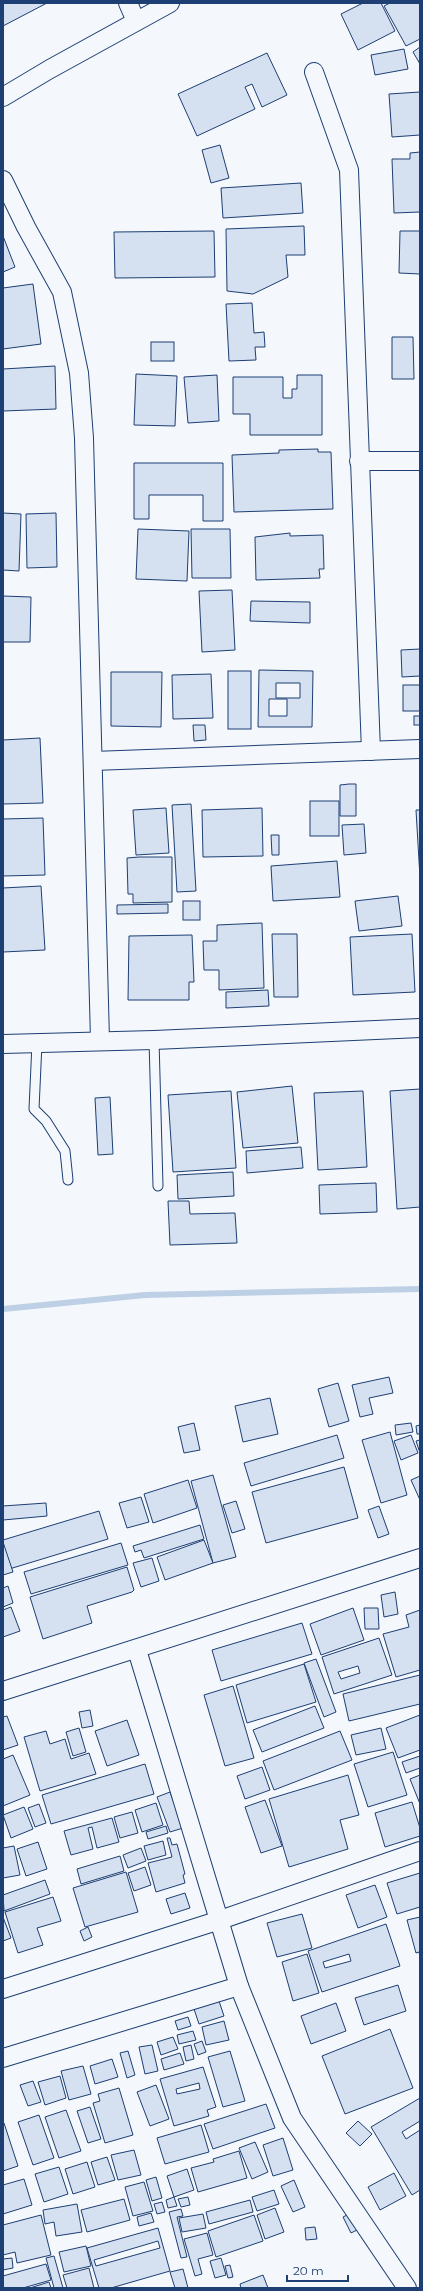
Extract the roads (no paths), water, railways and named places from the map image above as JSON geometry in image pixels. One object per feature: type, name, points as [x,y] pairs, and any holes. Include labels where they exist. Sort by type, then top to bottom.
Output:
[{"type":"street","points":[[128,3],[136,21]]},
{"type":"street","points":[[3,97],[170,3]]},
{"type":"street","points":[[314,72],[349,170],[371,751]]},
{"type":"street","points":[[3,180],[26,227],[62,292],[79,374],[84,438],[100,1040]]},
{"type":"street","points":[[360,462],[420,461]]},
{"type":"street","points":[[93,761],[420,749]]},
{"type":"street","points":[[3,1044],[100,1040],[154,1040],[420,1028]]},
{"type":"street","points":[[3,1691],[137,1650],[420,1558]]},
{"type":"street","points":[[137,1650],[239,1986],[292,2118],[406,2288]]},
{"type":"street","points":[[3,1989],[220,1920],[420,1851]]},
{"type":"street","points":[[3,2058],[239,1986]]},
{"type":"lane","points":[[154,1040],[158,1186]]},
{"type":"lane","points":[[37,1043],[34,1109],[46,1121],[65,1151],[68,1180]]},
{"type":"waterway","points":[[3,1309],[145,1295],[420,1289]]}]
